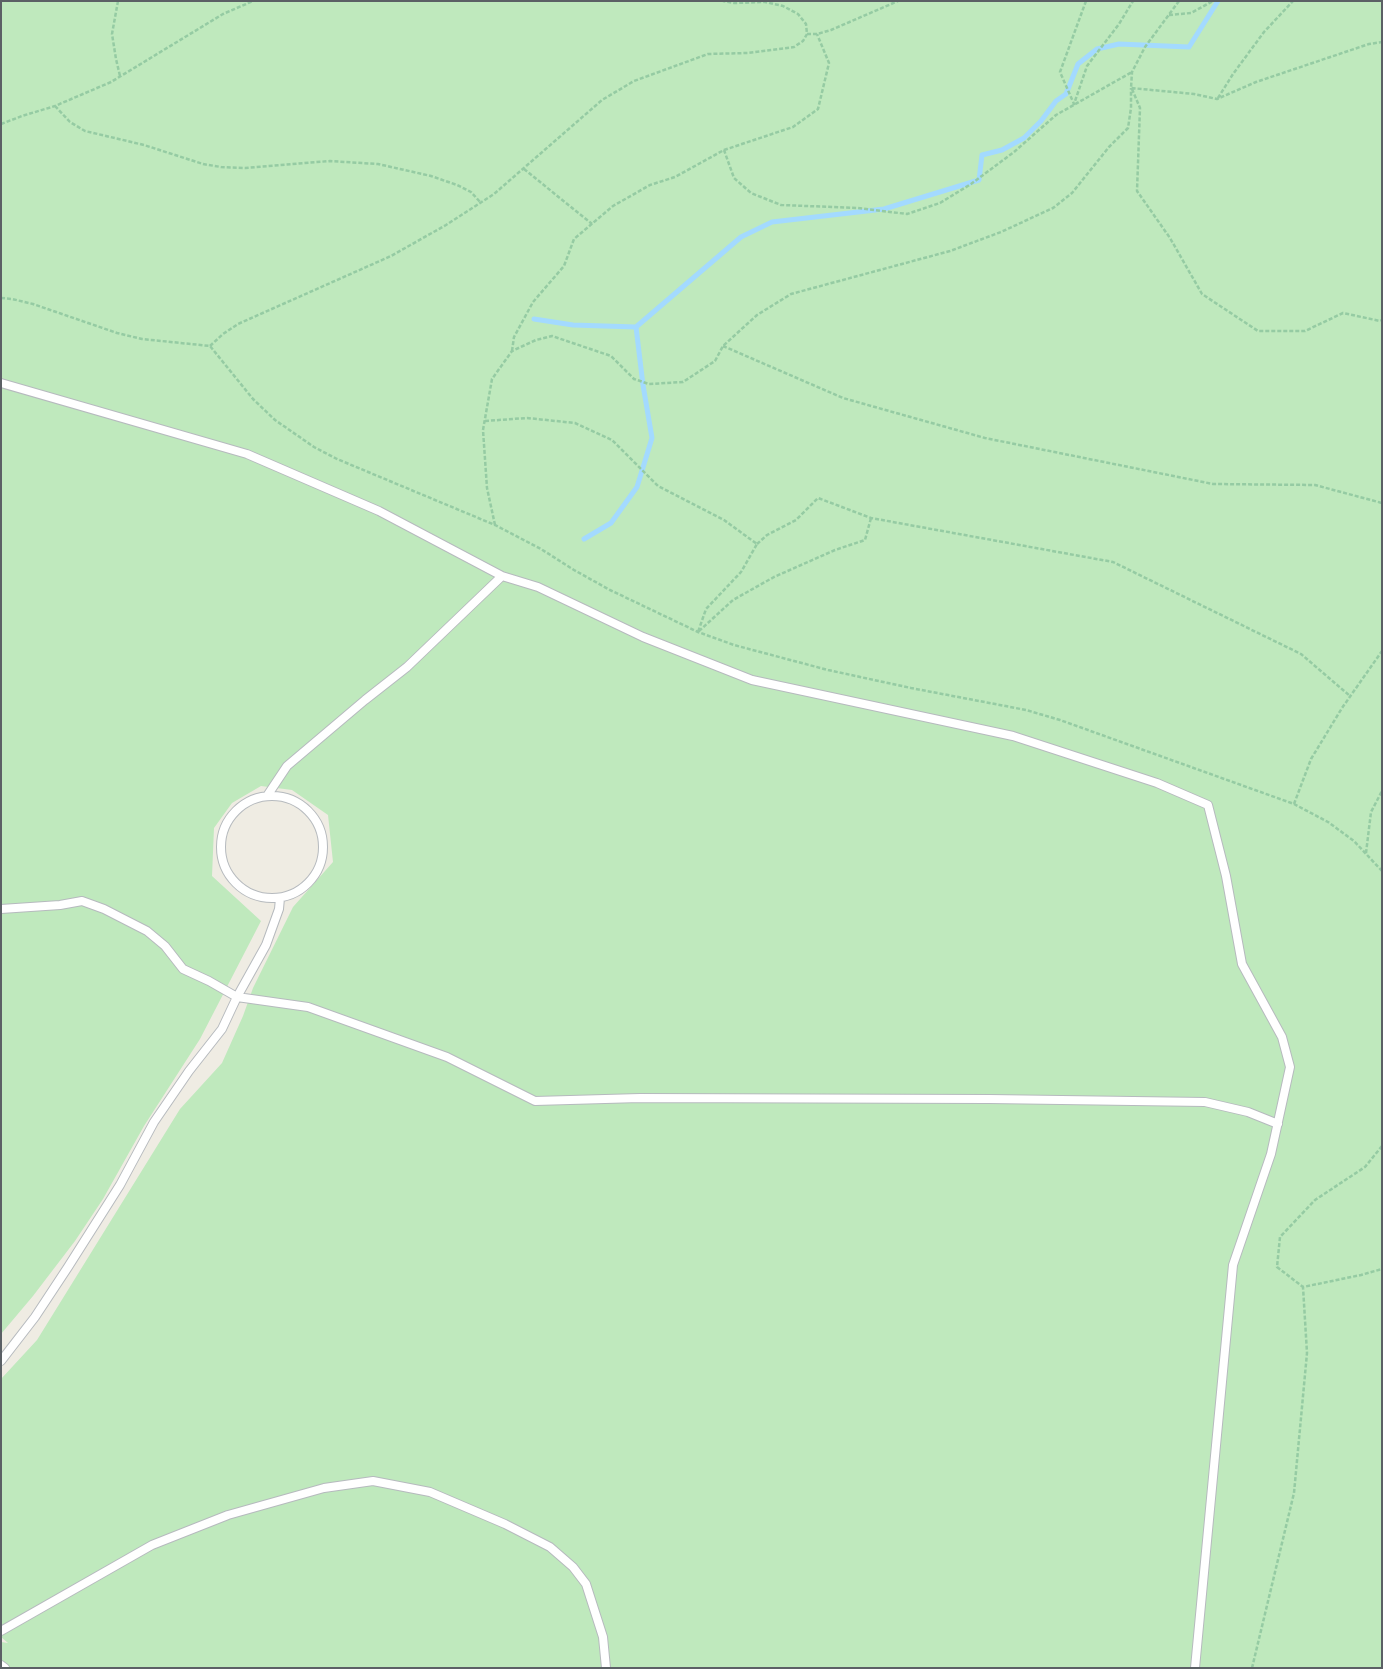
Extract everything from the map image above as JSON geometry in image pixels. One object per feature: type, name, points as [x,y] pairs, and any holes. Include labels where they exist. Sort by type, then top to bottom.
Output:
[{"type":"lane","points":[[1,383],[247,454],[379,511],[502,576],[538,587],[643,637],[752,680],[1013,736],[1157,783],[1208,805],[1226,876],[1242,964],[1282,1037],[1290,1067],[1271,1154],[1233,1265],[1195,1668]]},
{"type":"lane","points":[[267,796],[287,766],[365,700],[407,667],[502,576]]},
{"type":"lane","points":[[267,796],[285,797],[301,804],[314,816],[321,832],[324,849],[320,866],[311,881],[297,892],[280,898],[264,898],[248,893],[235,883],[226,869],[221,854],[222,837],[227,822],[238,809],[251,800],[267,796]]},
{"type":"lane","points":[[1,1361],[35,1317],[68,1267],[120,1184],[154,1122],[189,1071],[222,1029],[237,997],[266,945],[279,909],[280,898]]},
{"type":"lane","points":[[1,909],[82,901],[104,909],[147,931],[165,946],[183,970],[209,981],[237,997],[308,1007],[447,1057],[535,1101],[648,1098],[981,1099],[1205,1102],[1248,1112],[1278,1124]]},
{"type":"lane","points":[[1,1631],[152,1544],[228,1515],[324,1488],[373,1481],[430,1492],[505,1524],[550,1547],[573,1567],[586,1584],[603,1637],[606,1668]]},
{"type":"lane","points":[[1,1665],[5,1668]]},
{"type":"path","points":[[118,1],[112,34],[120,76]]},
{"type":"path","points":[[1,124],[76,98],[120,76],[223,14],[253,1]]},
{"type":"path","points":[[1,298],[33,304],[117,333],[142,339],[210,346],[238,324],[390,256],[446,225],[494,194],[602,100],[634,81],[708,54],[748,53],[794,47],[803,41],[807,34],[806,24],[798,14],[783,6],[765,2],[734,3],[723,1]]},
{"type":"path","points":[[807,34],[817,34],[831,30],[898,1]]},
{"type":"path","points":[[1074,104],[1060,72],[1086,1]]},
{"type":"path","points":[[1074,104],[1087,66],[1119,24],[1133,1]]},
{"type":"path","points":[[512,351],[536,340],[552,336],[610,356],[634,379],[649,384],[669,384],[682,382],[715,360],[723,346],[756,315],[791,294],[950,251],[1001,232],[1053,208],[1072,193],[1109,147],[1128,128],[1131,108],[1132,72],[1145,47],[1179,1]]},
{"type":"path","points":[[1168,15],[1191,13],[1213,1]]},
{"type":"path","points":[[1217,99],[1233,74],[1264,32],[1293,1]]},
{"type":"path","points":[[495,525],[486,488],[483,430],[492,379],[512,351],[514,337],[533,302],[564,266],[574,240],[613,206],[650,185],[675,177],[724,150],[793,127],[818,109],[829,63],[817,34]]},
{"type":"path","points":[[1131,88],[1194,94],[1217,99],[1256,82],[1382,42]]},
{"type":"path","points":[[724,150],[734,178],[751,193],[781,205],[858,208],[907,214],[940,203],[971,184],[1014,152],[1056,115],[1132,72]]},
{"type":"path","points":[[1131,88],[1140,108],[1137,191],[1170,238],[1202,294],[1258,331],[1305,331],[1343,313],[1380,321],[1382,320]]},
{"type":"path","points":[[55,106],[70,122],[85,131],[144,145],[203,164],[221,167],[245,168],[317,161],[378,164],[431,176],[457,185],[471,192],[481,203]]},
{"type":"path","points":[[524,169],[592,224]]},
{"type":"path","points":[[210,346],[253,399],[275,420],[314,447],[337,459],[495,525],[541,549],[610,590],[698,632],[734,645],[828,670],[911,688],[1026,710],[1067,722],[1294,804],[1328,822],[1354,841],[1382,871]]},
{"type":"path","points":[[723,346],[843,398],[985,438],[1213,484],[1315,485],[1382,504]]},
{"type":"path","points":[[485,421],[527,418],[576,422],[612,440],[658,486],[724,520],[757,544]]},
{"type":"path","points":[[698,632],[706,609],[741,572],[757,544],[767,535],[796,520],[818,498],[871,518],[1113,562],[1301,654],[1350,696]]},
{"type":"path","points":[[698,632],[733,600],[774,577],[835,550],[865,540],[871,518]]},
{"type":"path","points":[[1294,804],[1311,760],[1350,696],[1382,651]]},
{"type":"path","points":[[1366,854],[1371,812],[1382,791]]},
{"type":"path","points":[[1382,1146],[1365,1167],[1315,1200],[1280,1237],[1277,1267],[1303,1287],[1361,1276],[1382,1269]]},
{"type":"path","points":[[1252,1668],[1294,1493],[1307,1353],[1303,1287]]},
{"type":"green space","points":[[1,1],[1382,1],[1382,1668],[1,1668],[1,1642],[8,1643],[1,1637],[1,1379],[37,1340],[180,1109],[222,1063],[243,1016],[253,988],[293,907],[333,862],[328,815],[292,790],[261,786],[232,803],[214,828],[212,876],[261,921],[200,1039],[144,1126],[103,1199],[75,1241],[33,1296],[1,1334]]},
{"type":"waterway","points":[[534,319],[573,325],[636,327],[741,237],[772,222],[884,209],[979,180],[982,155],[1002,150],[1024,138],[1041,121],[1056,101],[1066,94],[1078,64],[1097,49],[1119,44],[1189,47],[1218,1]]},
{"type":"waterway","points":[[584,539],[611,523],[637,487],[652,438],[643,385],[636,327]]}]
